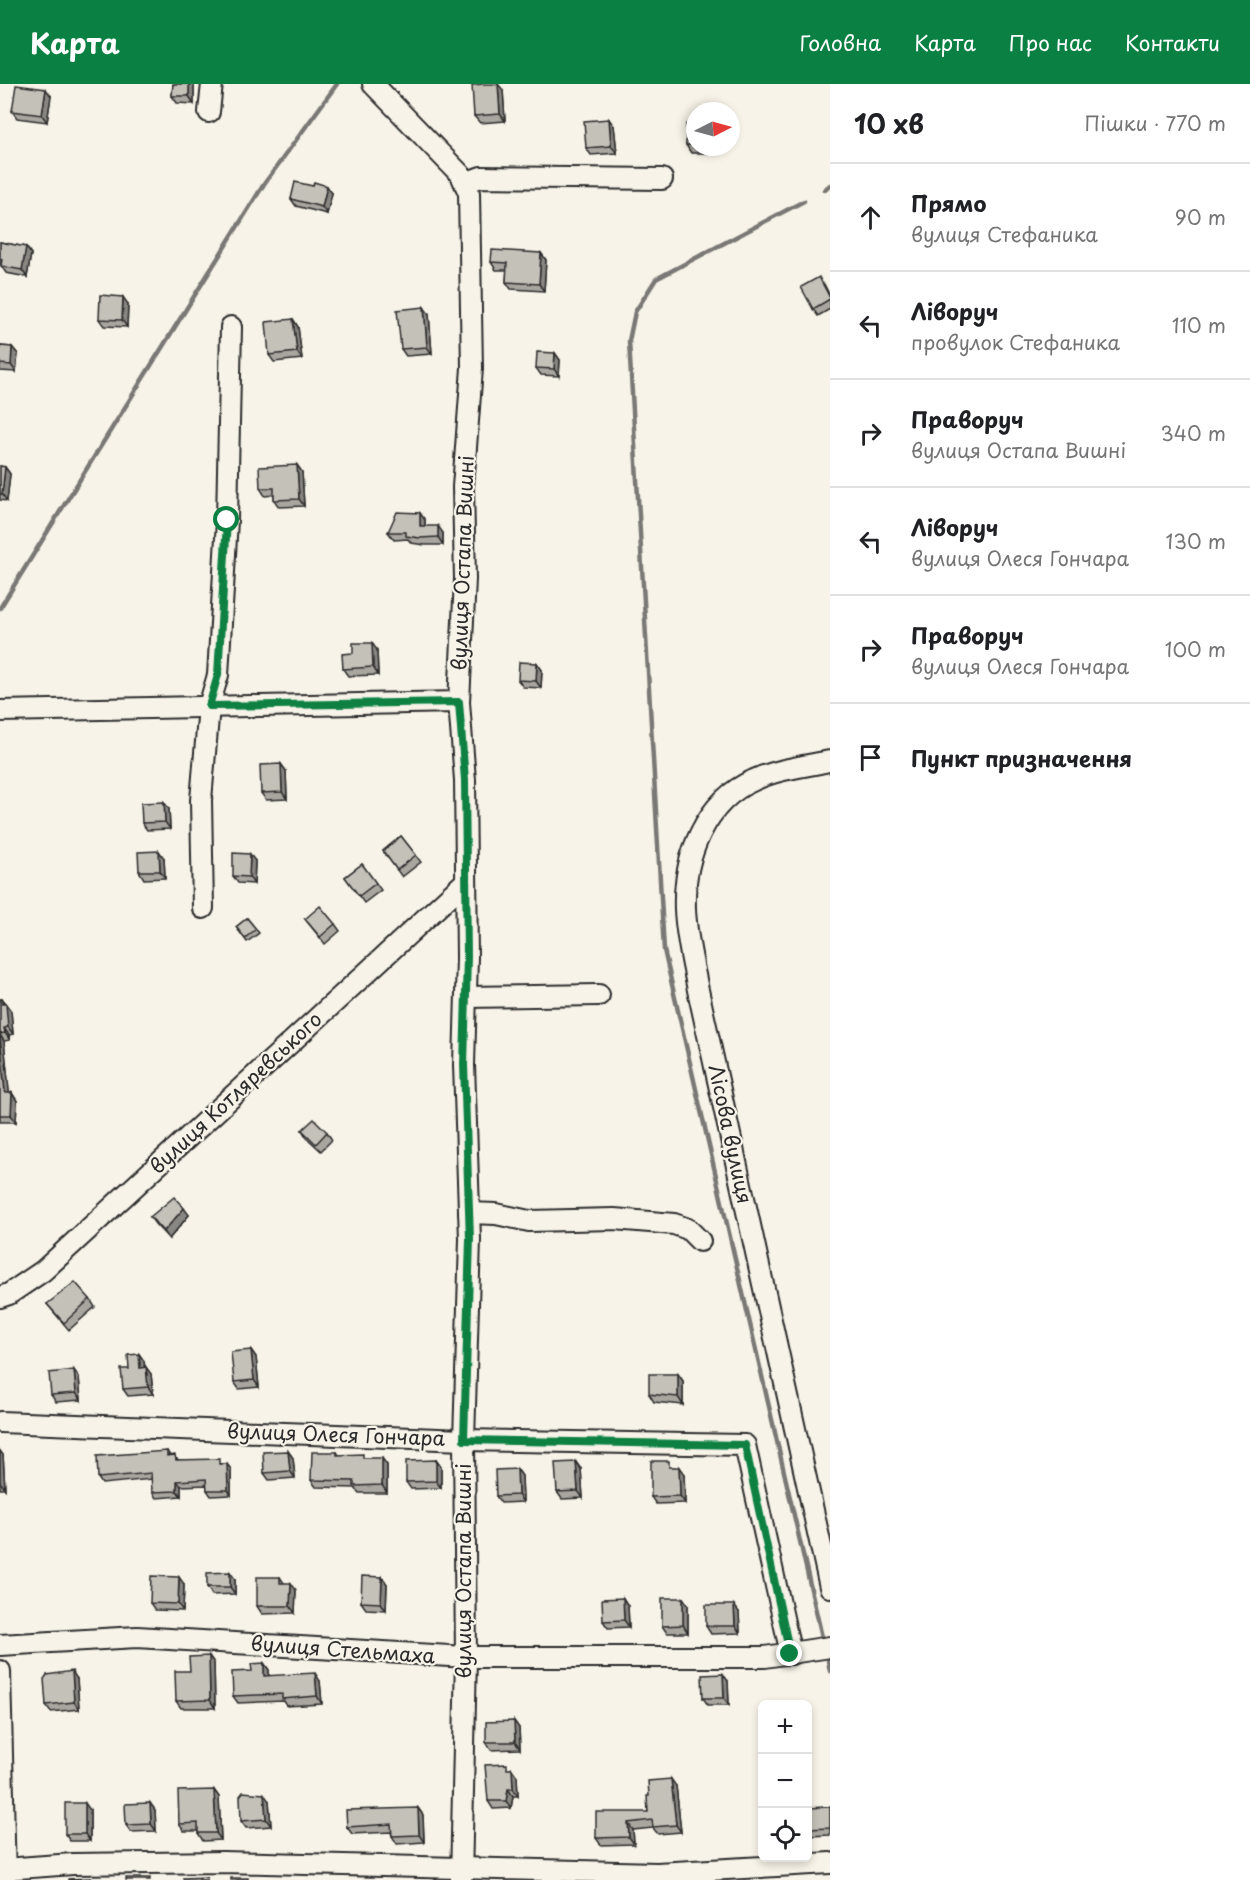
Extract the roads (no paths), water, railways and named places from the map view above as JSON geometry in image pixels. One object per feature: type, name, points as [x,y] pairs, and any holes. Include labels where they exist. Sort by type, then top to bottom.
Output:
[{"type":"street","points":[[209,112],[212,84]]},
{"type":"street","points":[[373,84],[461,176],[465,183],[481,177],[662,179]]},
{"type":"street","name":"вулиця Остапа Вишні","points":[[462,1875],[466,1657],[464,1440],[469,1214],[464,1065],[465,780],[459,702],[465,579],[463,487],[472,368],[469,194],[465,183]]},
{"type":"street","points":[[203,908],[201,800],[209,706],[218,675],[225,555],[231,327]]},
{"type":"street","points":[[0,711],[459,702]]},
{"type":"street","name":"Лісова вулиця","points":[[830,761],[754,780],[729,796],[709,815],[697,840],[687,874],[684,908],[698,990],[830,1587]]},
{"type":"street","name":"вулиця Котляревського","points":[[0,1297],[9,1294],[43,1271],[466,881]]},
{"type":"street","points":[[466,997],[599,995]]},
{"type":"street","points":[[469,1214],[496,1214],[530,1221],[614,1219],[674,1224],[688,1229],[700,1241]]},
{"type":"street","name":"вулиця Олеся Гончара","points":[[0,1422],[464,1440],[745,1445],[790,1654]]},
{"type":"street","name":"вулиця Стельмаха","points":[[0,1645],[136,1637],[466,1657],[765,1657],[830,1647]]},
{"type":"street","points":[[0,1672],[4,1874],[74,1864],[223,1862],[462,1875],[657,1873],[830,1863]]},
{"type":"waterway","points":[[0,608],[264,184],[337,84]]},
{"type":"waterway","points":[[824,190],[830,185]]},
{"type":"waterway","points":[[804,201],[656,279],[635,312],[629,341],[664,950],[822,1637]]},
{"type":"waterway","points":[[828,1661],[830,1671]]}]
